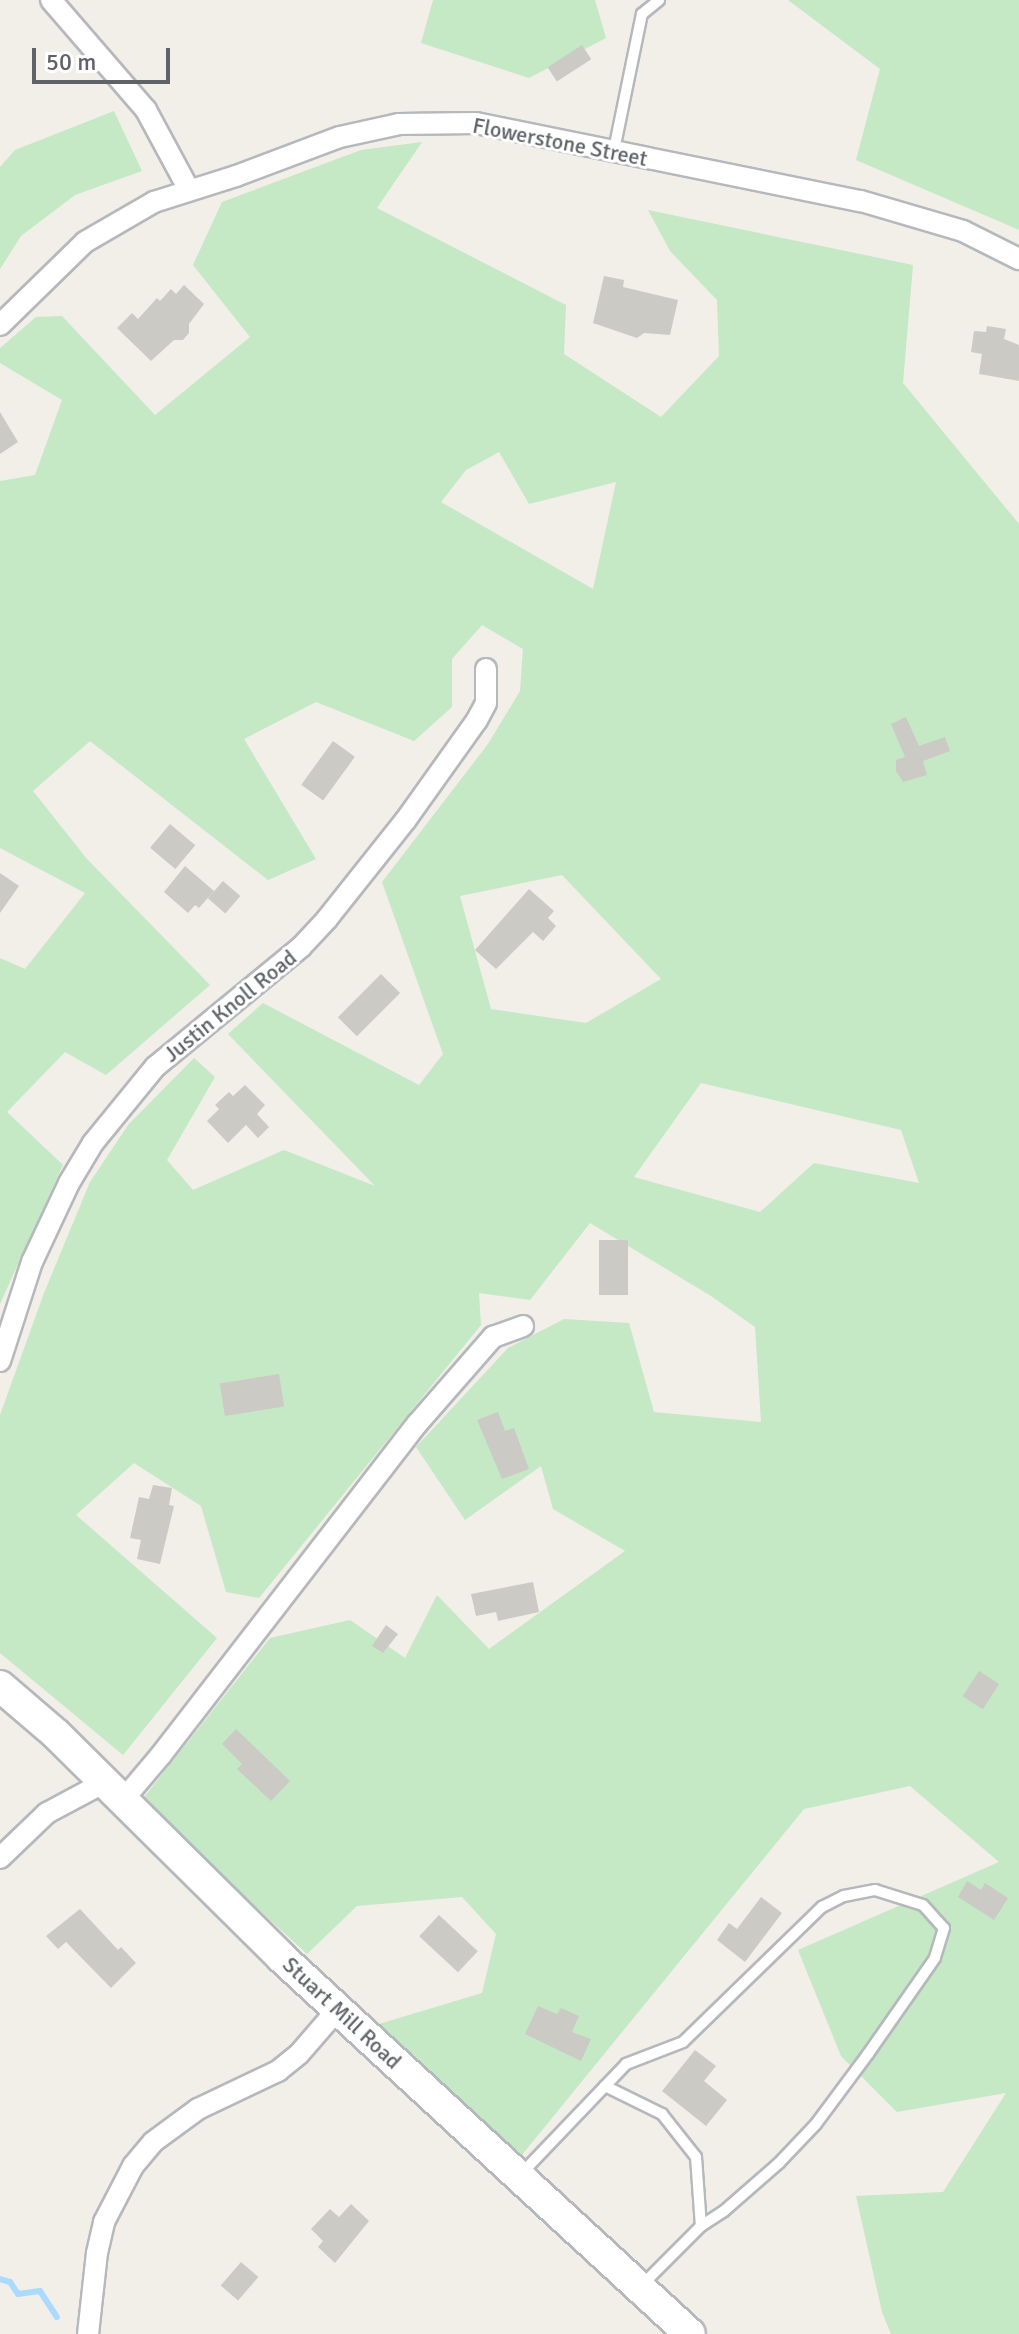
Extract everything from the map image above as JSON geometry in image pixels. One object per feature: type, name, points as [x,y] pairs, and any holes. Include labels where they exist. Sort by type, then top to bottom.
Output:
[{"type":"main road","name":"Stuart Mill Road","points":[[0,1686],[114,1791],[338,2009],[690,2334]]},
{"type":"street","points":[[51,0],[146,110],[189,190]]},
{"type":"street","name":"Flowerstone Street","points":[[0,325],[85,242],[154,202],[340,137],[399,124],[476,123],[861,201],[963,231],[1019,259]]},
{"type":"street","name":"Justin Knoll Road","points":[[0,1361],[38,1248],[69,1183],[93,1143],[155,1067],[301,947],[327,919],[405,821],[477,720],[486,703],[486,669]]},
{"type":"street","points":[[0,1858],[47,1813],[114,1791],[161,1755],[417,1424],[481,1347],[507,1329],[523,1326]]},
{"type":"street","points":[[88,2334],[95,2262],[104,2222],[133,2166],[153,2142],[186,2116],[278,2071],[299,2054],[338,2009]]},
{"type":"lane","points":[[614,150],[642,14],[659,0]]},
{"type":"lane","points":[[518,2177],[626,2064],[683,2042],[822,1907],[844,1896],[875,1890],[923,1905],[944,1928],[935,1958],[816,2124],[779,2163],[724,2211],[701,2226],[639,2287]]},
{"type":"lane","points":[[605,2086],[662,2114],[696,2157],[701,2226]]},
{"type":"green space","points":[[433,0],[595,0],[606,38],[529,78],[421,43]]},
{"type":"green space","points":[[788,0],[1019,0],[1019,230],[856,160],[880,69]]},
{"type":"green space","points":[[114,111],[142,171],[75,195],[21,236],[0,269],[0,167],[15,150]]},
{"type":"green space","points":[[422,142],[377,208],[566,305],[564,354],[661,417],[719,356],[717,300],[670,251],[648,210],[913,265],[903,383],[1019,524],[1019,2334],[891,2334],[882,2312],[856,2196],[943,2192],[1006,2093],[897,2112],[841,2056],[798,1950],[999,1862],[910,1786],[804,1809],[521,2156],[379,2024],[482,1993],[496,1934],[462,1897],[357,1906],[307,1954],[141,1801],[270,1638],[350,1620],[405,1658],[437,1595],[489,1649],[625,1551],[553,1509],[541,1466],[465,1520],[416,1447],[508,1348],[564,1319],[629,1323],[654,1412],[761,1422],[755,1327],[711,1296],[590,1223],[530,1300],[479,1293],[481,1325],[259,1598],[226,1592],[201,1506],[134,1463],[76,1515],[217,1638],[123,1755],[0,1653],[0,1415],[44,1293],[90,1182],[128,1125],[194,1058],[215,1077],[167,1160],[193,1190],[284,1150],[375,1186],[228,1034],[263,1003],[419,1085],[443,1054],[382,882],[488,744],[520,691],[523,649],[482,625],[452,659],[452,707],[414,741],[316,702],[244,739],[316,859],[268,880],[90,741],[33,791],[87,859],[210,985],[106,1075],[65,1052],[7,1112],[63,1165],[0,1304],[0,958],[25,969],[85,893],[0,848],[0,481],[35,475],[62,400],[0,363],[0,348],[36,317],[62,316],[155,415],[250,337],[193,265],[222,202],[361,150]],"holes":[[[499,452],[529,504],[616,482],[593,589],[441,502],[466,470]],[[562,875],[661,979],[586,1023],[491,1009],[460,896]],[[701,1083],[901,1130],[919,1183],[814,1163],[760,1212],[634,1177]]]},
{"type":"building","points":[[582,45],[591,59],[557,82],[548,67]]},
{"type":"building","points":[[604,276],[624,280],[623,287],[678,300],[670,335],[644,333],[637,338],[593,323]]},
{"type":"building","points":[[184,285],[204,304],[189,324],[189,333],[183,340],[174,340],[151,361],[117,328],[132,313],[138,319],[157,298],[160,301],[171,289],[176,294]]},
{"type":"building","points":[[987,326],[1006,329],[1004,339],[1019,345],[1019,381],[979,374],[982,354],[971,352],[974,331],[986,332]]},
{"type":"building","points":[[0,412],[18,442],[0,454]]},
{"type":"building","points":[[906,717],[919,746],[945,737],[950,751],[923,761],[927,775],[903,782],[896,771],[896,760],[905,757],[891,724]]},
{"type":"building","points":[[333,741],[355,757],[323,801],[301,785]]},
{"type":"building","points":[[170,824],[195,845],[175,869],[150,848]]},
{"type":"building","points":[[185,866],[214,891],[199,908],[195,905],[188,913],[164,892]]},
{"type":"building","points":[[0,873],[19,886],[0,913]]},
{"type":"building","points":[[223,881],[240,896],[225,913],[208,898]]},
{"type":"building","points":[[529,889],[554,911],[548,918],[556,926],[543,941],[533,932],[496,969],[475,950]]},
{"type":"building","points":[[381,974],[400,993],[357,1036],[338,1017]]},
{"type":"building","points":[[245,1085],[265,1105],[257,1114],[269,1127],[258,1138],[246,1125],[228,1143],[207,1121],[219,1109],[215,1105],[229,1092],[233,1096]]},
{"type":"building","points":[[599,1240],[628,1240],[628,1295],[599,1295]]},
{"type":"building","points":[[279,1374],[284,1407],[225,1416],[220,1383]]},
{"type":"building","points":[[498,1412],[505,1431],[514,1428],[529,1469],[502,1479],[477,1420]]},
{"type":"building","points":[[153,1485],[172,1488],[169,1505],[174,1506],[160,1564],[137,1559],[141,1540],[130,1538],[139,1497],[149,1499]]},
{"type":"building","points":[[533,1582],[539,1612],[498,1621],[496,1612],[476,1616],[471,1594]]},
{"type":"building","points":[[386,1625],[398,1634],[383,1653],[372,1646]]},
{"type":"building","points":[[979,1671],[999,1684],[983,1709],[963,1696]]},
{"type":"building","points":[[236,1729],[290,1781],[271,1801],[237,1769],[242,1764],[222,1744]]},
{"type":"building","points":[[967,1881],[981,1890],[985,1883],[1008,1898],[994,1920],[958,1897]]},
{"type":"building","points":[[761,1897],[782,1913],[745,1962],[717,1940],[729,1923],[737,1929]]},
{"type":"building","points":[[80,1909],[118,1950],[121,1947],[136,1963],[111,1988],[66,1942],[58,1949],[46,1936]]},
{"type":"building","points":[[439,1915],[478,1951],[458,1972],[419,1936]]},
{"type":"building","points":[[538,2006],[557,2014],[561,2008],[579,2016],[572,2032],[591,2039],[581,2061],[525,2034]]},
{"type":"building","points":[[695,2050],[716,2066],[704,2081],[727,2100],[706,2126],[662,2091]]},
{"type":"building","points":[[351,2204],[369,2221],[335,2263],[318,2247],[323,2241],[311,2229],[330,2209],[339,2217]]},
{"type":"building","points":[[241,2262],[258,2277],[238,2300],[221,2285]]},
{"type":"waterway","points":[[0,2279],[10,2282],[18,2294],[40,2291],[57,2317]]}]
